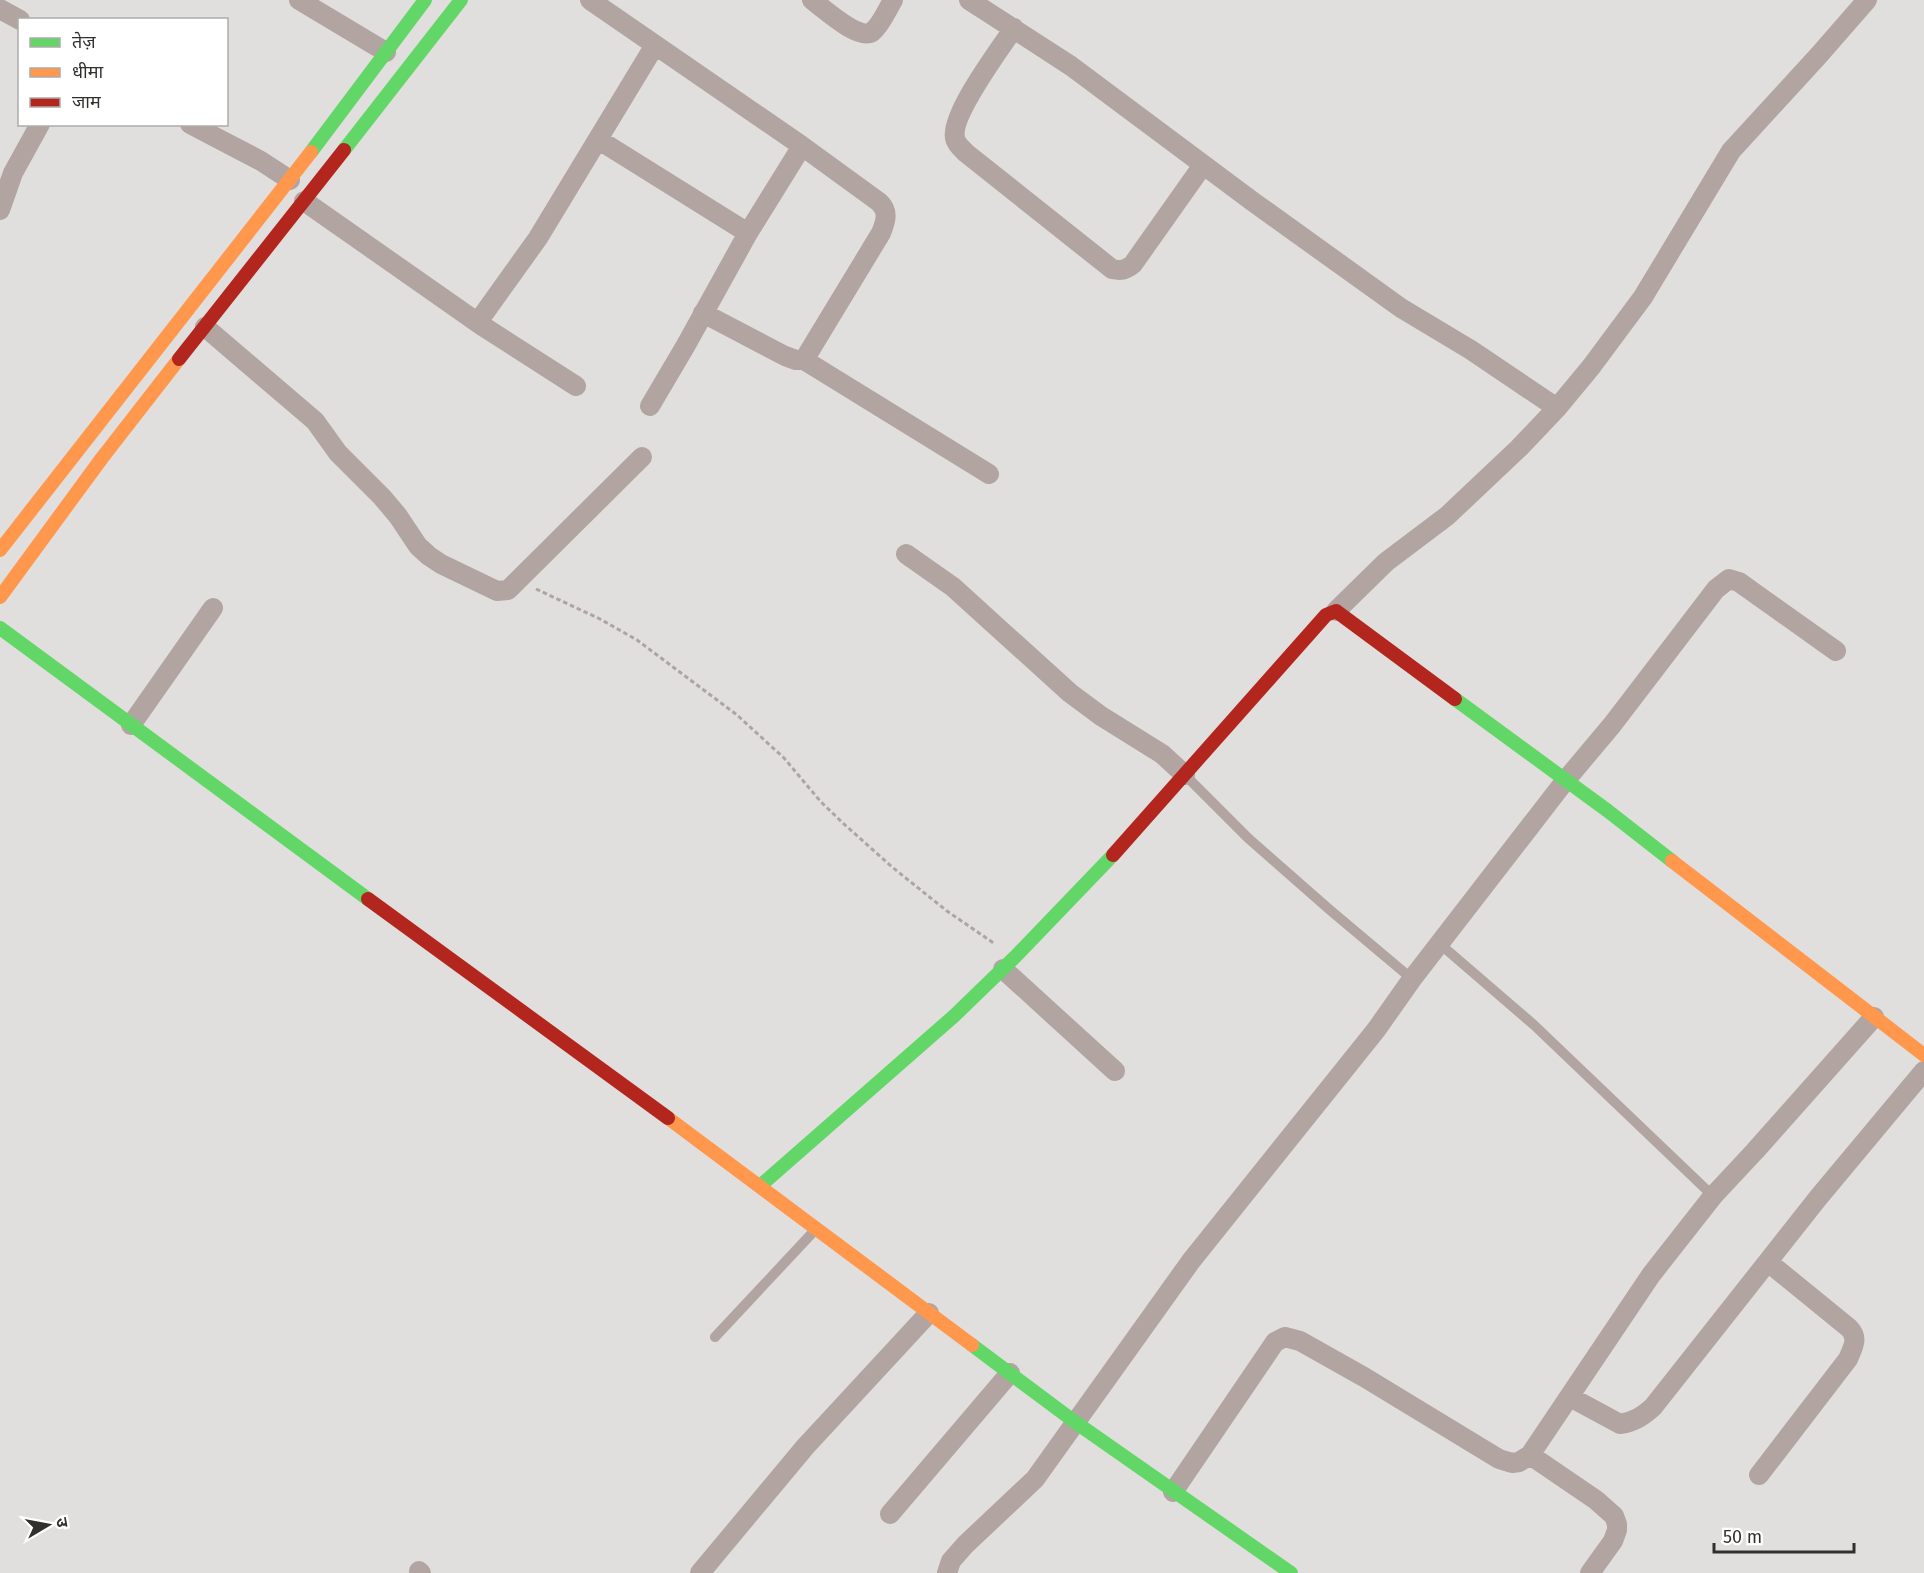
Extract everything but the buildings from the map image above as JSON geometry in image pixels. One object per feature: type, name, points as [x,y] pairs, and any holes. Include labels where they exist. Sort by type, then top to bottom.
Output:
[{"type":"street","points":[[299,0],[386,52]]},
{"type":"street","points":[[0,550],[290,180],[425,0]]},
{"type":"street","points":[[0,597],[102,458],[461,0]]},
{"type":"street","points":[[590,0],[802,146],[879,202],[885,209],[886,216],[881,233],[804,360]]},
{"type":"street","points":[[812,0],[845,24],[865,34],[870,33],[877,25],[893,0]]},
{"type":"street","points":[[969,0],[1071,66],[1401,308],[1471,350],[1557,408]]},
{"type":"street","points":[[760,1186],[932,1036],[1009,963],[1084,887],[1210,749],[1314,627],[1326,615],[1336,610],[1386,562],[1447,516],[1519,448],[1557,408],[1644,297],[1731,151],[1819,56],[1867,0]]},
{"type":"street","points":[[0,9],[18,19]]},
{"type":"street","points":[[1014,28],[962,107],[955,138],[966,153],[1112,269],[1120,271],[1133,264],[1203,165]]},
{"type":"street","points":[[481,325],[480,319],[538,238],[655,45]]},
{"type":"street","points":[[0,210],[13,173],[38,126]]},
{"type":"street","points":[[194,126],[261,161],[290,180]]},
{"type":"street","points":[[598,140],[748,233]]},
{"type":"street","points":[[650,406],[748,233],[802,146]]},
{"type":"street","points":[[304,201],[481,325],[576,386]]},
{"type":"street","points":[[703,313],[785,356],[804,360],[989,474]]},
{"type":"street","points":[[206,327],[310,416],[338,453],[382,497],[418,546],[429,556],[497,591],[508,590],[642,457]]},
{"type":"street","points":[[906,554],[953,587],[1070,693],[1101,716],[1162,754],[1185,775]]},
{"type":"street","points":[[947,1573],[951,1561],[965,1545],[1035,1479],[1191,1261],[1376,1030],[1565,781],[1724,582],[1729,579],[1740,582],[1836,651]]},
{"type":"street","points":[[131,724],[213,608]]},
{"type":"street","points":[[1336,610],[1608,811],[1924,1055]]},
{"type":"street","points":[[0,628],[760,1186],[1075,1422],[1291,1573]]},
{"type":"street","points":[[1009,963],[1114,1071]]},
{"type":"street","points":[[1173,1492],[1275,1342],[1285,1337],[1300,1341],[1506,1462],[1520,1462],[1530,1455],[1651,1275],[1713,1196],[1874,1017]]},
{"type":"street","points":[[1570,1397],[1620,1424],[1628,1423],[1653,1407],[1818,1198],[1924,1071]]},
{"type":"street","points":[[1759,1475],[1848,1359],[1855,1345],[1854,1332],[1768,1262]]},
{"type":"street","points":[[700,1573],[805,1447],[929,1313]]},
{"type":"street","points":[[891,1514],[1010,1373]]},
{"type":"street","points":[[1530,1455],[1602,1504],[1614,1516],[1617,1530],[1590,1573]]},
{"type":"lane","points":[[1185,775],[1248,838],[1412,980]]},
{"type":"lane","points":[[1440,944],[1534,1025],[1713,1196]]},
{"type":"lane","points":[[716,1337],[816,1228]]},
{"type":"path","points":[[518,580],[600,619],[637,640],[737,715],[784,758],[821,802],[845,825],[892,867],[1009,963]]},
{"type":"traffic: fast","points":[[311,152],[425,0]]},
{"type":"traffic: fast","points":[[344,150],[461,0]]},
{"type":"traffic: fast","points":[[0,628],[368,899]]},
{"type":"traffic: fast","points":[[1455,699],[1672,861]]},
{"type":"traffic: fast","points":[[760,1186],[954,1016],[1016,956],[1113,855]]},
{"type":"traffic: fast","points":[[972,1345],[1075,1422],[1291,1573]]},
{"type":"traffic: slow","points":[[0,550],[311,152]]},
{"type":"traffic: slow","points":[[0,597],[102,458],[179,359]]},
{"type":"traffic: slow","points":[[1672,861],[1924,1055]]},
{"type":"traffic: slow","points":[[668,1118],[972,1345]]},
{"type":"traffic: jam","points":[[179,359],[344,150]]},
{"type":"traffic: jam","points":[[1113,855],[1326,615],[1336,611],[1455,699]]},
{"type":"traffic: jam","points":[[368,899],[668,1118]]}]
